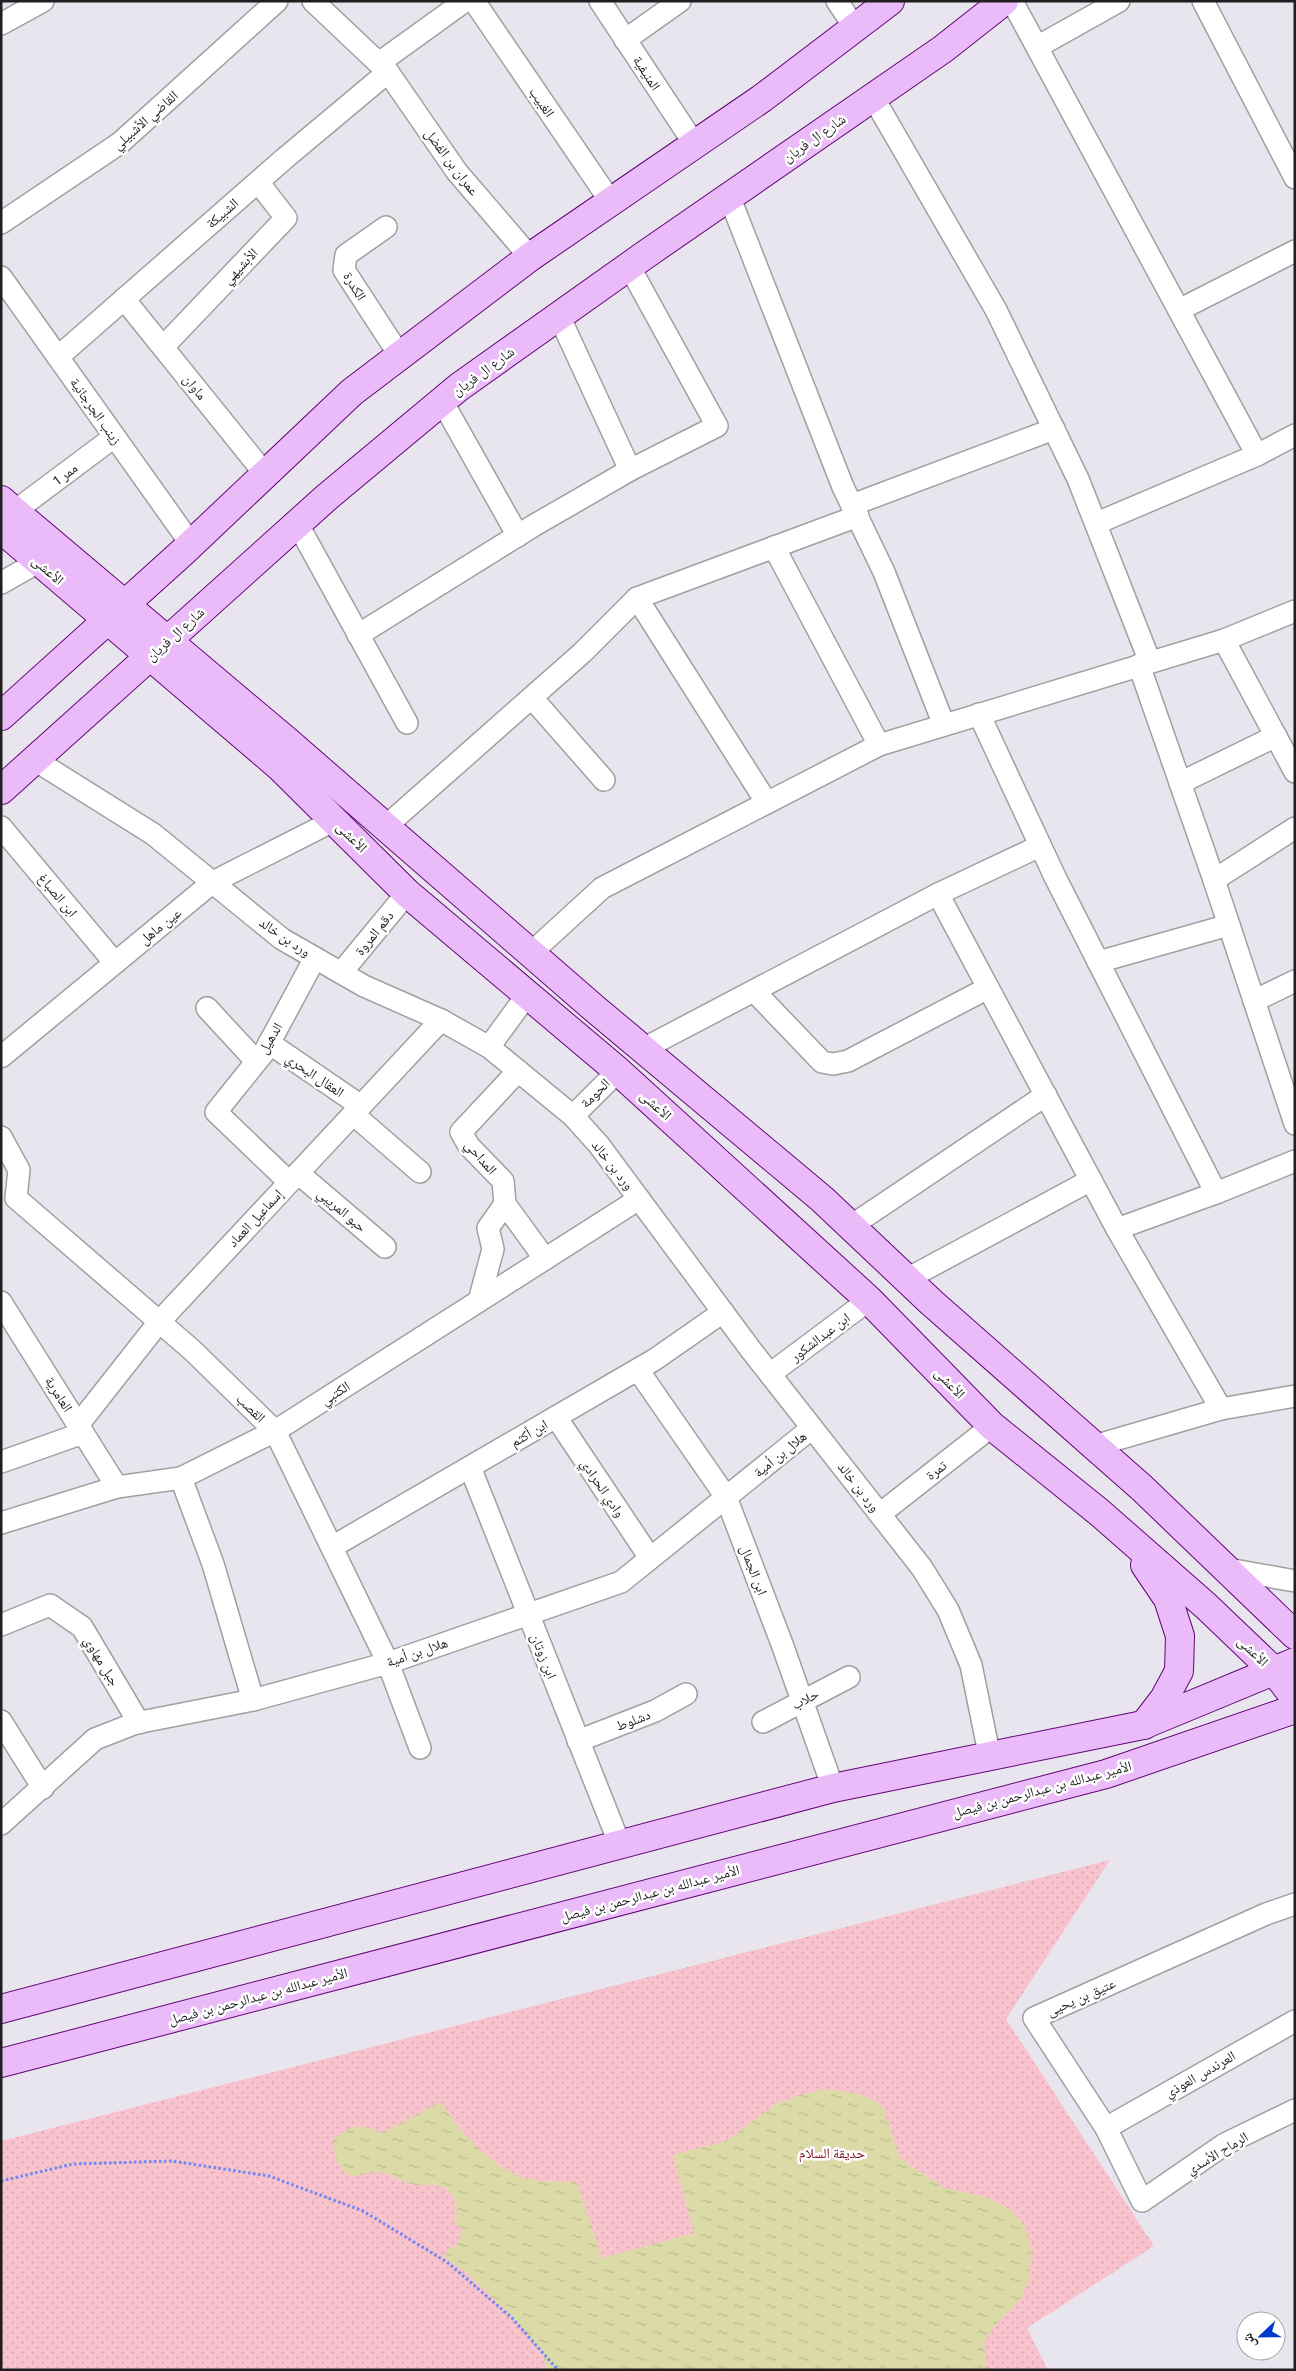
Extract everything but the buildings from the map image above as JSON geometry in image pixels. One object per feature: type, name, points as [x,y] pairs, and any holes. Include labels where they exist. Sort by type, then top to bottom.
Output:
[{"type":"main road","points":[[1,716],[191,544],[352,392],[530,257],[761,99],[890,1]]},
{"type":"main road","name":"شارع ال فريان","points":[[1,790],[297,523],[442,401],[629,266],[943,49],[1004,1]]},
{"type":"main road","name":"الأعشى","points":[[6,513],[38,562],[116,612]]},
{"type":"main road","name":"الأعشى","points":[[6,513],[116,612],[385,827],[643,1049],[822,1199],[907,1279],[1228,1569],[1295,1635]]},
{"type":"main road","name":"الأعشى","points":[[159,648],[407,893],[618,1071],[869,1300],[992,1426],[1100,1513],[1206,1606],[1285,1667],[1295,1698]]},
{"type":"main road","points":[[1100,1513],[1152,1574],[1168,1599],[1180,1636],[1179,1671],[1164,1699],[1143,1725]]},
{"type":"main road","points":[[1,2009],[833,1788],[990,1758],[1143,1725],[1285,1667]]},
{"type":"main road","name":"الأمير عبدالله بن عبدالرحمن بن فيصل","points":[[1,2063],[1106,1774],[1295,1709]]},
{"type":"street","name":"القاضي الأشبيلي","points":[[1,223],[120,143],[277,1]]},
{"type":"street","name":"عمران بن الفضل","points":[[313,1],[384,68],[457,172],[530,257]]},
{"type":"street","points":[[384,68],[465,1]]},
{"type":"street","name":"الغبيب","points":[[474,1],[611,202]]},
{"type":"street","name":"المنيفية","points":[[600,1],[694,145]]},
{"type":"street","points":[[625,40],[680,1]]},
{"type":"street","points":[[837,1],[855,28]]},
{"type":"street","points":[[1012,1],[1257,454]]},
{"type":"street","points":[[1037,47],[1119,1]]},
{"type":"street","points":[[1203,1],[1295,178]]},
{"type":"street","points":[[1,24],[28,5]]},
{"type":"street","name":"الشبيكة","points":[[58,357],[258,182],[384,68]]},
{"type":"street","points":[[873,97],[996,310],[1097,523],[1145,664],[1180,783],[1295,1124]]},
{"type":"street","name":"الأبشيهي","points":[[163,347],[286,218],[258,182]]},
{"type":"street","points":[[729,196],[855,511],[884,572],[944,725]]},
{"type":"street","name":"الكدرة","points":[[386,227],[346,255],[344,270],[400,356]]},
{"type":"street","points":[[1179,310],[1295,251]]},
{"type":"street","points":[[358,634],[630,470],[717,426],[629,266]]},
{"type":"street","name":"زينب الجرجانية","points":[[1,277],[191,544]]},
{"type":"street","name":"ماوان","points":[[124,299],[265,474]]},
{"type":"street","points":[[559,316],[630,470]]},
{"type":"street","points":[[442,401],[518,536]]},
{"type":"street","points":[[385,827],[582,653],[637,598],[774,547],[855,511],[1054,429]]},
{"type":"street","points":[[1097,523],[1257,454],[1295,435]]},
{"type":"street","name":"ممر 1","points":[[6,513],[114,437]]},
{"type":"street","points":[[297,523],[407,723]]},
{"type":"street","points":[[774,547],[879,745]]},
{"type":"street","points":[[1,583],[38,562]]},
{"type":"street","points":[[637,598],[767,803]]},
{"type":"street","points":[[531,953],[602,888],[879,745],[1224,640],[1295,611]]},
{"type":"street","points":[[1224,640],[1295,772]]},
{"type":"street","points":[[532,698],[604,780]]},
{"type":"street","points":[[979,714],[1040,846],[1216,1193]]},
{"type":"street","points":[[1180,783],[1276,736]]},
{"type":"street","name":"ورد بن خالد","points":[[35,760],[153,834],[282,939],[364,986],[441,1020],[489,1047],[573,1116],[599,1145],[770,1374],[922,1568],[948,1610],[971,1665],[990,1758]]},
{"type":"street","name":"عين ماهل","points":[[2,1053],[213,882],[335,820]]},
{"type":"street","name":"ابن الصباغ","points":[[1,827],[115,963]]},
{"type":"street","points":[[1214,880],[1295,828]]},
{"type":"street","points":[[643,1049],[938,894],[1040,846]]},
{"type":"street","name":"دقم المروة","points":[[341,973],[407,893]]},
{"type":"street","points":[[938,894],[1090,1180],[1221,1408]]},
{"type":"street","points":[[1098,962],[1229,925]]},
{"type":"street","name":"الدهيل","points":[[216,1112],[269,1043],[315,958]]},
{"type":"street","points":[[1254,1001],[1295,981]]},
{"type":"street","points":[[754,991],[822,1062],[834,1064],[848,1061],[988,988]]},
{"type":"street","points":[[489,1047],[527,995]]},
{"type":"street","points":[[207,1008],[256,1061]]},
{"type":"street","name":"إسماعيل العماد","points":[[81,1429],[159,1322],[441,1020]]},
{"type":"street","name":"العقال البحري","points":[[269,1043],[357,1110],[420,1172]]},
{"type":"street","name":"المداحي","points":[[518,1071],[461,1132],[469,1146],[502,1181],[506,1204],[545,1259]]},
{"type":"street","name":"الحومة","points":[[573,1116],[618,1071]]},
{"type":"street","points":[[851,1226],[1046,1095]]},
{"type":"street","name":"حبو المريبي","points":[[216,1112],[294,1178],[385,1247]]},
{"type":"street","name":"القصب","points":[[1,1137],[20,1170],[8,1203],[192,1350],[275,1432],[388,1663],[420,1748]]},
{"type":"street","points":[[1117,1229],[1216,1193],[1295,1161]]},
{"type":"street","points":[[907,1279],[1090,1180]]},
{"type":"street","name":"الكتبي","points":[[1,1523],[117,1486],[181,1478],[275,1432],[639,1199]]},
{"type":"street","points":[[479,1301],[492,1249],[488,1228],[506,1204]]},
{"type":"street","name":"ابن عبدالشكور","points":[[770,1374],[869,1300]]},
{"type":"street","name":"العامرية","points":[[1,1302],[117,1486]]},
{"type":"street","name":"ابن أكثم","points":[[332,1547],[638,1370],[724,1312]]},
{"type":"street","name":"ابن الجمال","points":[[638,1370],[726,1497],[833,1788]]},
{"type":"street","points":[[1094,1446],[1221,1408],[1295,1396]]},
{"type":"street","name":"وادي الحرادي","points":[[556,1417],[650,1558]]},
{"type":"street","name":"تمرة","points":[[880,1514],[992,1426]]},
{"type":"street","name":"هلال بن أمية","points":[[1,1824],[95,1739],[139,1723],[253,1700],[388,1663],[621,1582],[812,1428]]},
{"type":"street","points":[[1,1462],[81,1429]]},
{"type":"street","name":"ابن زوتان","points":[[470,1467],[620,1845]]},
{"type":"street","points":[[181,1478],[213,1564],[253,1700]]},
{"type":"street","points":[[1228,1569],[1295,1580]]},
{"type":"street","name":"جبل مهاوي","points":[[1,1625],[50,1605],[82,1627],[139,1723]]},
{"type":"street","name":"حلاب","points":[[763,1722],[849,1677]]},
{"type":"street","name":"دشلوط","points":[[578,1741],[655,1711],[686,1694]]},
{"type":"street","points":[[1,1721],[43,1788]]},
{"type":"street","name":"عتيق بن يحيى","points":[[1142,2201],[1106,2128],[1034,2018],[1266,1914],[1295,1904]]},
{"type":"street","name":"العرندس العوذي","points":[[1106,2128],[1295,2022]]},
{"type":"street","name":"الرماح الأسدي","points":[[1142,2201],[1225,2144],[1295,2110]]},
{"type":"path","points":[[1,2181],[73,2164],[172,2161],[269,2176],[363,2210],[447,2262],[512,2318],[558,2370]]},
{"type":"green space","name":"حديقة السلام","points":[[1110,1860],[1006,2019],[1154,2246],[1027,2328],[1048,2370],[1,2370],[1,2141]]},
{"type":"water","points":[[825,2089],[855,2093],[870,2098],[883,2107],[900,2158],[945,2188],[986,2197],[1010,2209],[1025,2226],[1031,2248],[1030,2278],[1021,2299],[993,2328],[984,2343],[987,2370],[547,2370],[542,2352],[503,2308],[467,2273],[443,2257],[452,2246],[457,2247],[462,2227],[454,2225],[456,2208],[450,2193],[437,2185],[413,2185],[382,2172],[351,2176],[340,2167],[334,2150],[334,2140],[351,2128],[362,2127],[382,2133],[440,2102],[475,2144],[496,2163],[507,2170],[533,2180],[577,2182],[602,2258],[694,2233],[673,2155],[728,2140],[774,2105],[800,2095]]}]
